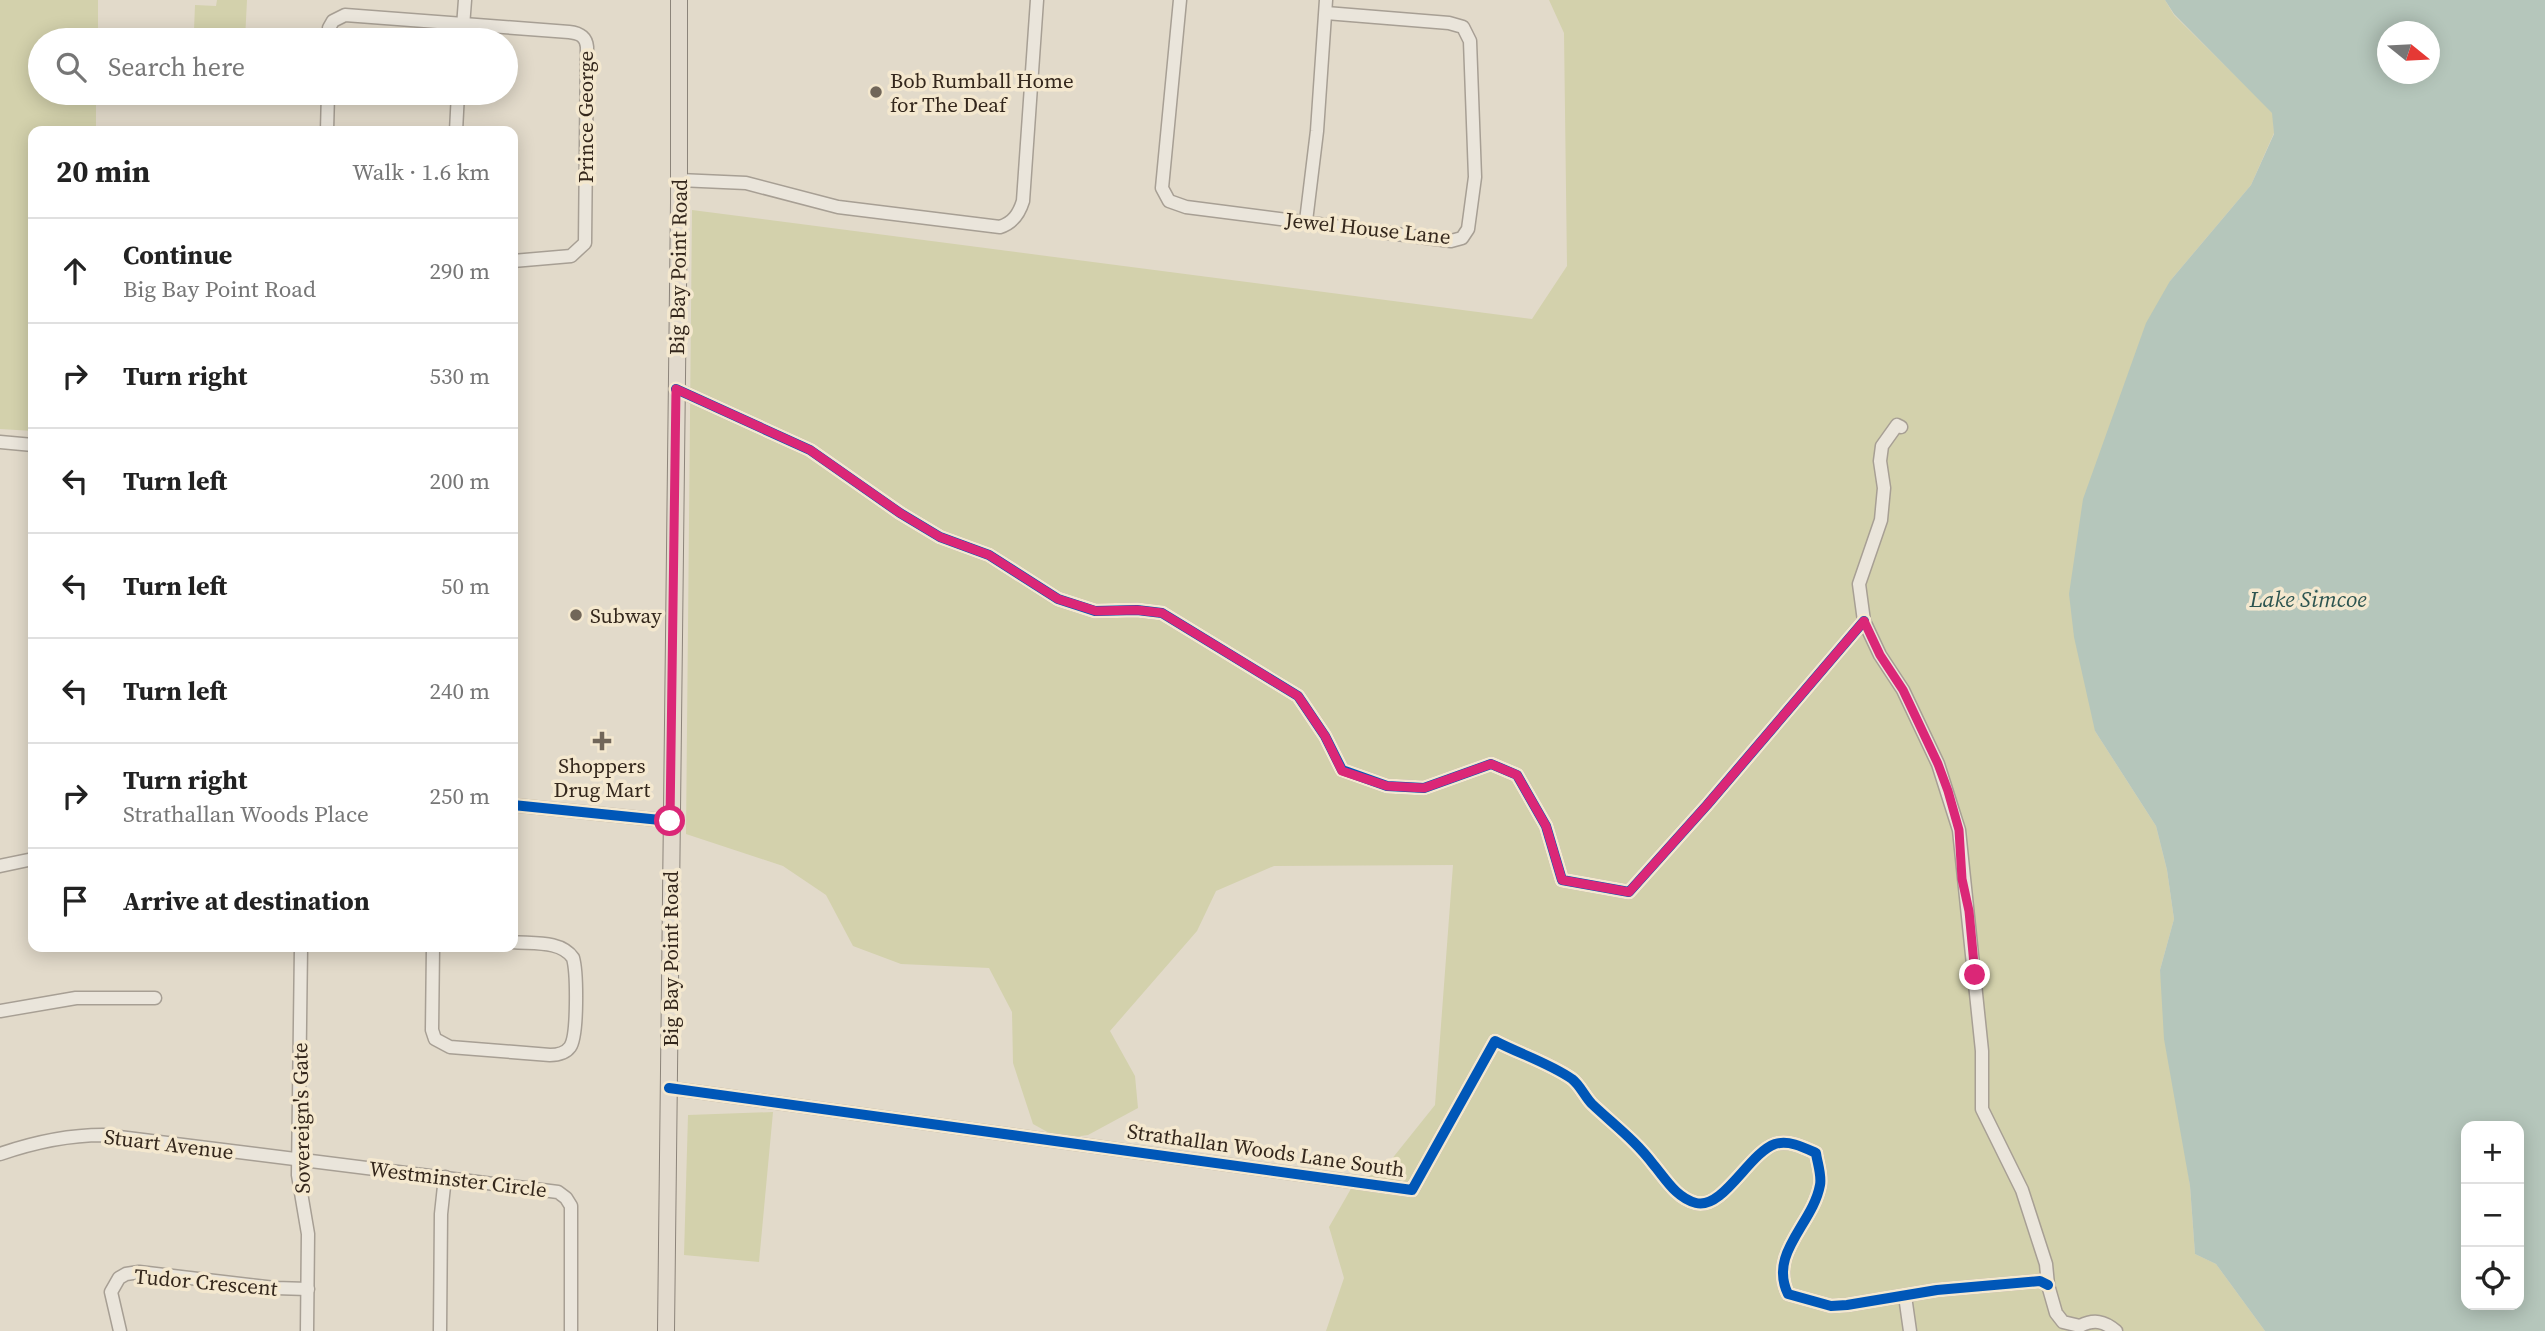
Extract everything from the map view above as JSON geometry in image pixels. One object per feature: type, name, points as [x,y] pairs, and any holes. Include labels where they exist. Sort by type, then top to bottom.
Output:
[{"type":"main road","name":"Big Bay Point Road","points":[[666,1331],[679,0]]},
{"type":"street","points":[[463,28],[465,0]]},
{"type":"street","points":[[679,180],[746,183],[828,206],[1000,227],[1014,219],[1023,201],[1037,0]]},
{"type":"street","name":"Jewel House Lane","points":[[1180,0],[1162,188],[1169,201],[1186,207],[1451,241],[1462,238],[1468,229],[1475,177],[1470,41],[1463,27],[1326,6]]},
{"type":"street","points":[[1306,221],[1317,131],[1326,6]]},
{"type":"street","points":[[330,28],[335,18],[343,15],[463,24]]},
{"type":"street","name":"Prince George","points":[[463,24],[514,28]]},
{"type":"street","name":"Prince George","points":[[518,28],[577,33],[584,37],[587,44],[585,243],[571,256],[518,261]]},
{"type":"street","points":[[327,126],[328,105]]},
{"type":"street","points":[[456,126],[457,105]]},
{"type":"street","points":[[676,389],[810,450],[900,513],[940,537],[989,555],[1058,599],[1096,611],[1137,610],[1162,613],[1298,696],[1325,736],[1342,771],[1387,786],[1424,788],[1491,764],[1517,775],[1546,826],[1562,880],[1629,892],[1864,621]]},
{"type":"street","points":[[1902,428],[1897,425],[1882,446],[1880,461],[1884,488],[1881,520],[1859,584],[1864,621],[1880,655],[1903,690],[1938,764],[1959,830],[1976,1009],[1983,1051],[1982,1109],[2022,1190],[2046,1264],[2048,1285],[2056,1313],[2063,1322],[2080,1326],[2092,1320],[2106,1324],[2116,1331]]},
{"type":"street","points":[[0,442],[28,445]]},
{"type":"street","points":[[518,805],[670,821]]},
{"type":"street","points":[[0,866],[28,860]]},
{"type":"street","points":[[433,952],[432,1030],[439,1042],[450,1047],[550,1055],[565,1053],[570,1048],[574,1035],[573,958],[566,950],[557,946],[518,942]]},
{"type":"street","name":"Sovereign's Gate","points":[[301,952],[299,1159],[300,1194],[308,1231],[307,1331]]},
{"type":"street","points":[[0,1011],[76,998],[155,998]]},
{"type":"street","name":"Strathallan Woods Lane South","points":[[669,1088],[1412,1190],[1495,1041],[1573,1080],[1590,1102],[1617,1125],[1653,1163],[1669,1186],[1695,1203],[1709,1203],[1717,1198],[1745,1168],[1774,1144],[1793,1143],[1816,1153],[1821,1183],[1808,1215],[1783,1262],[1781,1280],[1788,1294],[1831,1306],[1937,1290],[2040,1280],[2048,1285]]},
{"type":"street","name":"Stuart Avenue","points":[[0,1154],[18,1147],[103,1135],[299,1159]]},
{"type":"street","name":"Westminster Circle","points":[[299,1159],[558,1192],[571,1206],[571,1331]]},
{"type":"street","points":[[440,1331],[444,1177]]},
{"type":"street","name":"Tudor Crescent","points":[[120,1331],[111,1292],[119,1278],[126,1274],[153,1273],[308,1290]]},
{"type":"street","points":[[1905,1296],[1910,1331]]},
{"type":"shaded area","points":[[0,0],[98,0],[98,28],[28,28],[28,105],[96,105],[96,126],[28,126],[28,431],[0,429]]},
{"type":"shaded area","points":[[217,0],[247,0],[246,28],[194,28],[195,5],[216,6]]},
{"type":"shaded area","points":[[1549,0],[2165,0],[2174,15],[2273,113],[2274,133],[2251,185],[2170,281],[2095,731],[2156,826],[2167,870],[2174,919],[2160,970],[2190,1186],[2195,1254],[2216,1264],[2265,1331],[1326,1331],[1344,1278],[1329,1227],[1352,1187],[1387,1165],[1435,1105],[1453,865],[1274,866],[1216,891],[1197,931],[1110,1031],[1135,1076],[1138,1108],[1088,1135],[1060,1139],[1033,1124],[1013,1063],[1012,1012],[989,968],[901,964],[853,946],[826,895],[783,866],[686,834],[692,210],[1532,319],[1567,266],[1564,33]]},
{"type":"shaded area","points":[[773,1112],[759,1262],[684,1255],[688,1115]]},
{"type":"water","name":"Lake Simcoe","points":[[2165,0],[2545,0],[2545,1331],[2265,1331],[2216,1264],[2195,1254],[2190,1186],[2164,1039],[2160,970],[2174,919],[2167,870],[2156,826],[2095,731],[2074,637],[2069,594],[2083,499],[2146,323],[2170,281],[2251,185],[2274,134],[2272,113],[2174,14]]},
{"type":"cycle path","points":[[676,389],[810,450],[900,513],[940,537],[989,555],[1058,599],[1095,611],[1137,610],[1162,613],[1298,696],[1325,736],[1342,770],[1387,786],[1424,788],[1491,764],[1517,775],[1546,826],[1562,880],[1629,892],[1864,621]]},
{"type":"cycle path","points":[[518,806],[670,821]]},
{"type":"cycle path","points":[[669,1088],[1412,1190],[1495,1041],[1572,1079],[1592,1104],[1639,1148],[1677,1192],[1696,1203],[1706,1203],[1716,1198],[1755,1158],[1775,1144],[1801,1146],[1816,1153],[1820,1185],[1816,1199],[1787,1252],[1783,1279],[1788,1294],[1831,1306],[1937,1290],[2040,1281],[2048,1285]]},
{"type":"place","name":"Bob Rumball Home for The Deaf","points":[[876,92]]},
{"type":"place","name":"Subway","points":[[576,615]]},
{"type":"place","name":"Shoppers Drug Mart","points":[[602,741]]},
{"type":"route","points":[[670,821],[676,389],[810,450],[853,483],[900,513],[940,537],[989,555],[1058,599],[1096,611],[1137,610],[1162,613],[1298,696],[1325,736],[1342,771],[1387,786],[1424,788],[1491,764],[1517,775],[1546,826],[1562,880],[1629,892],[1864,621],[1880,655],[1903,690],[1948,791],[1959,830],[1962,879],[1969,911],[1975,975]]}]
